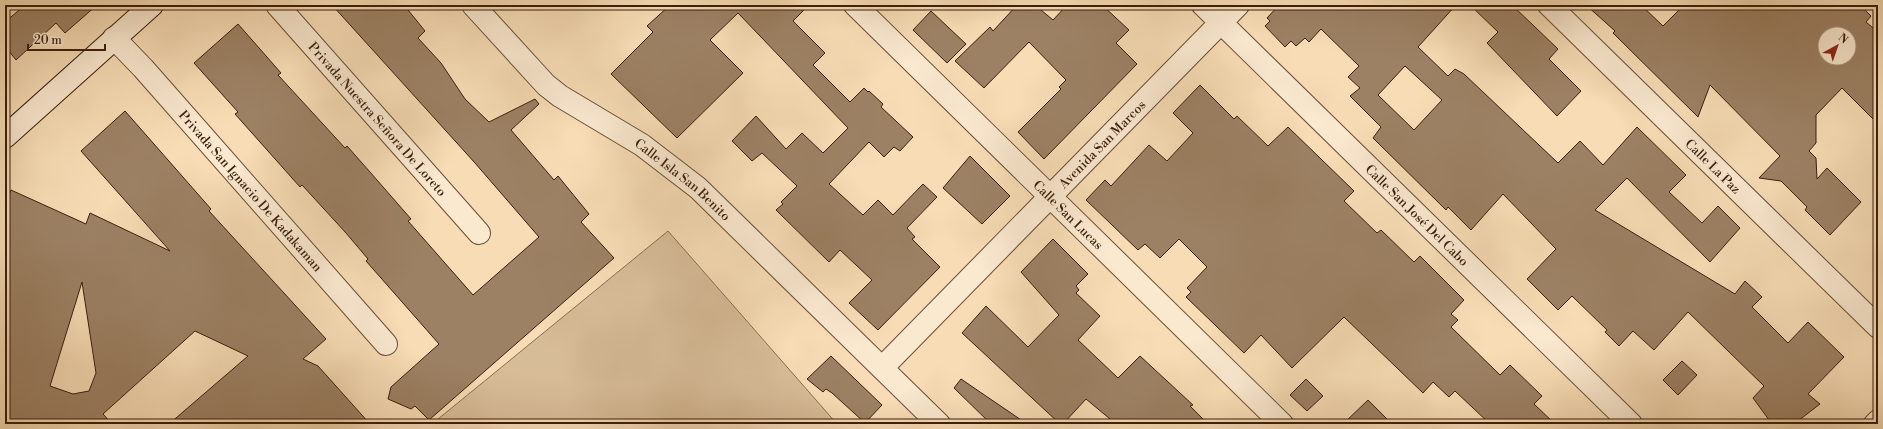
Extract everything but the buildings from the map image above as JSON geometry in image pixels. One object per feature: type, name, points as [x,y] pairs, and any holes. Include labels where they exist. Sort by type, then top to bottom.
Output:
[{"type":"street","points":[[5,137],[152,5]]},
{"type":"street","name":"Privada Nuestra Señora De Loreto","points":[[277,5],[479,232]]},
{"type":"street","name":"Calle Isla San Benito","points":[[473,5],[546,85],[560,96],[642,145],[698,188],[939,424]]},
{"type":"street","name":"Calle San Lucas","points":[[855,5],[1282,424]]},
{"type":"street","name":"Calle San José Del Cabo","points":[[1203,5],[1631,424]]},
{"type":"street","name":"Avenida San Marcos","points":[[882,368],[1238,5]]},
{"type":"street","name":"Calle La Paz","points":[[1549,5],[1878,327]]},
{"type":"street","name":"Privada San Ignacio De Kadakaman","points":[[114,38],[143,68],[386,344]]},
{"type":"street","points":[[1875,424],[1878,421]]},
{"type":"shaded area","points":[[668,231],[837,424],[432,424]]}]
